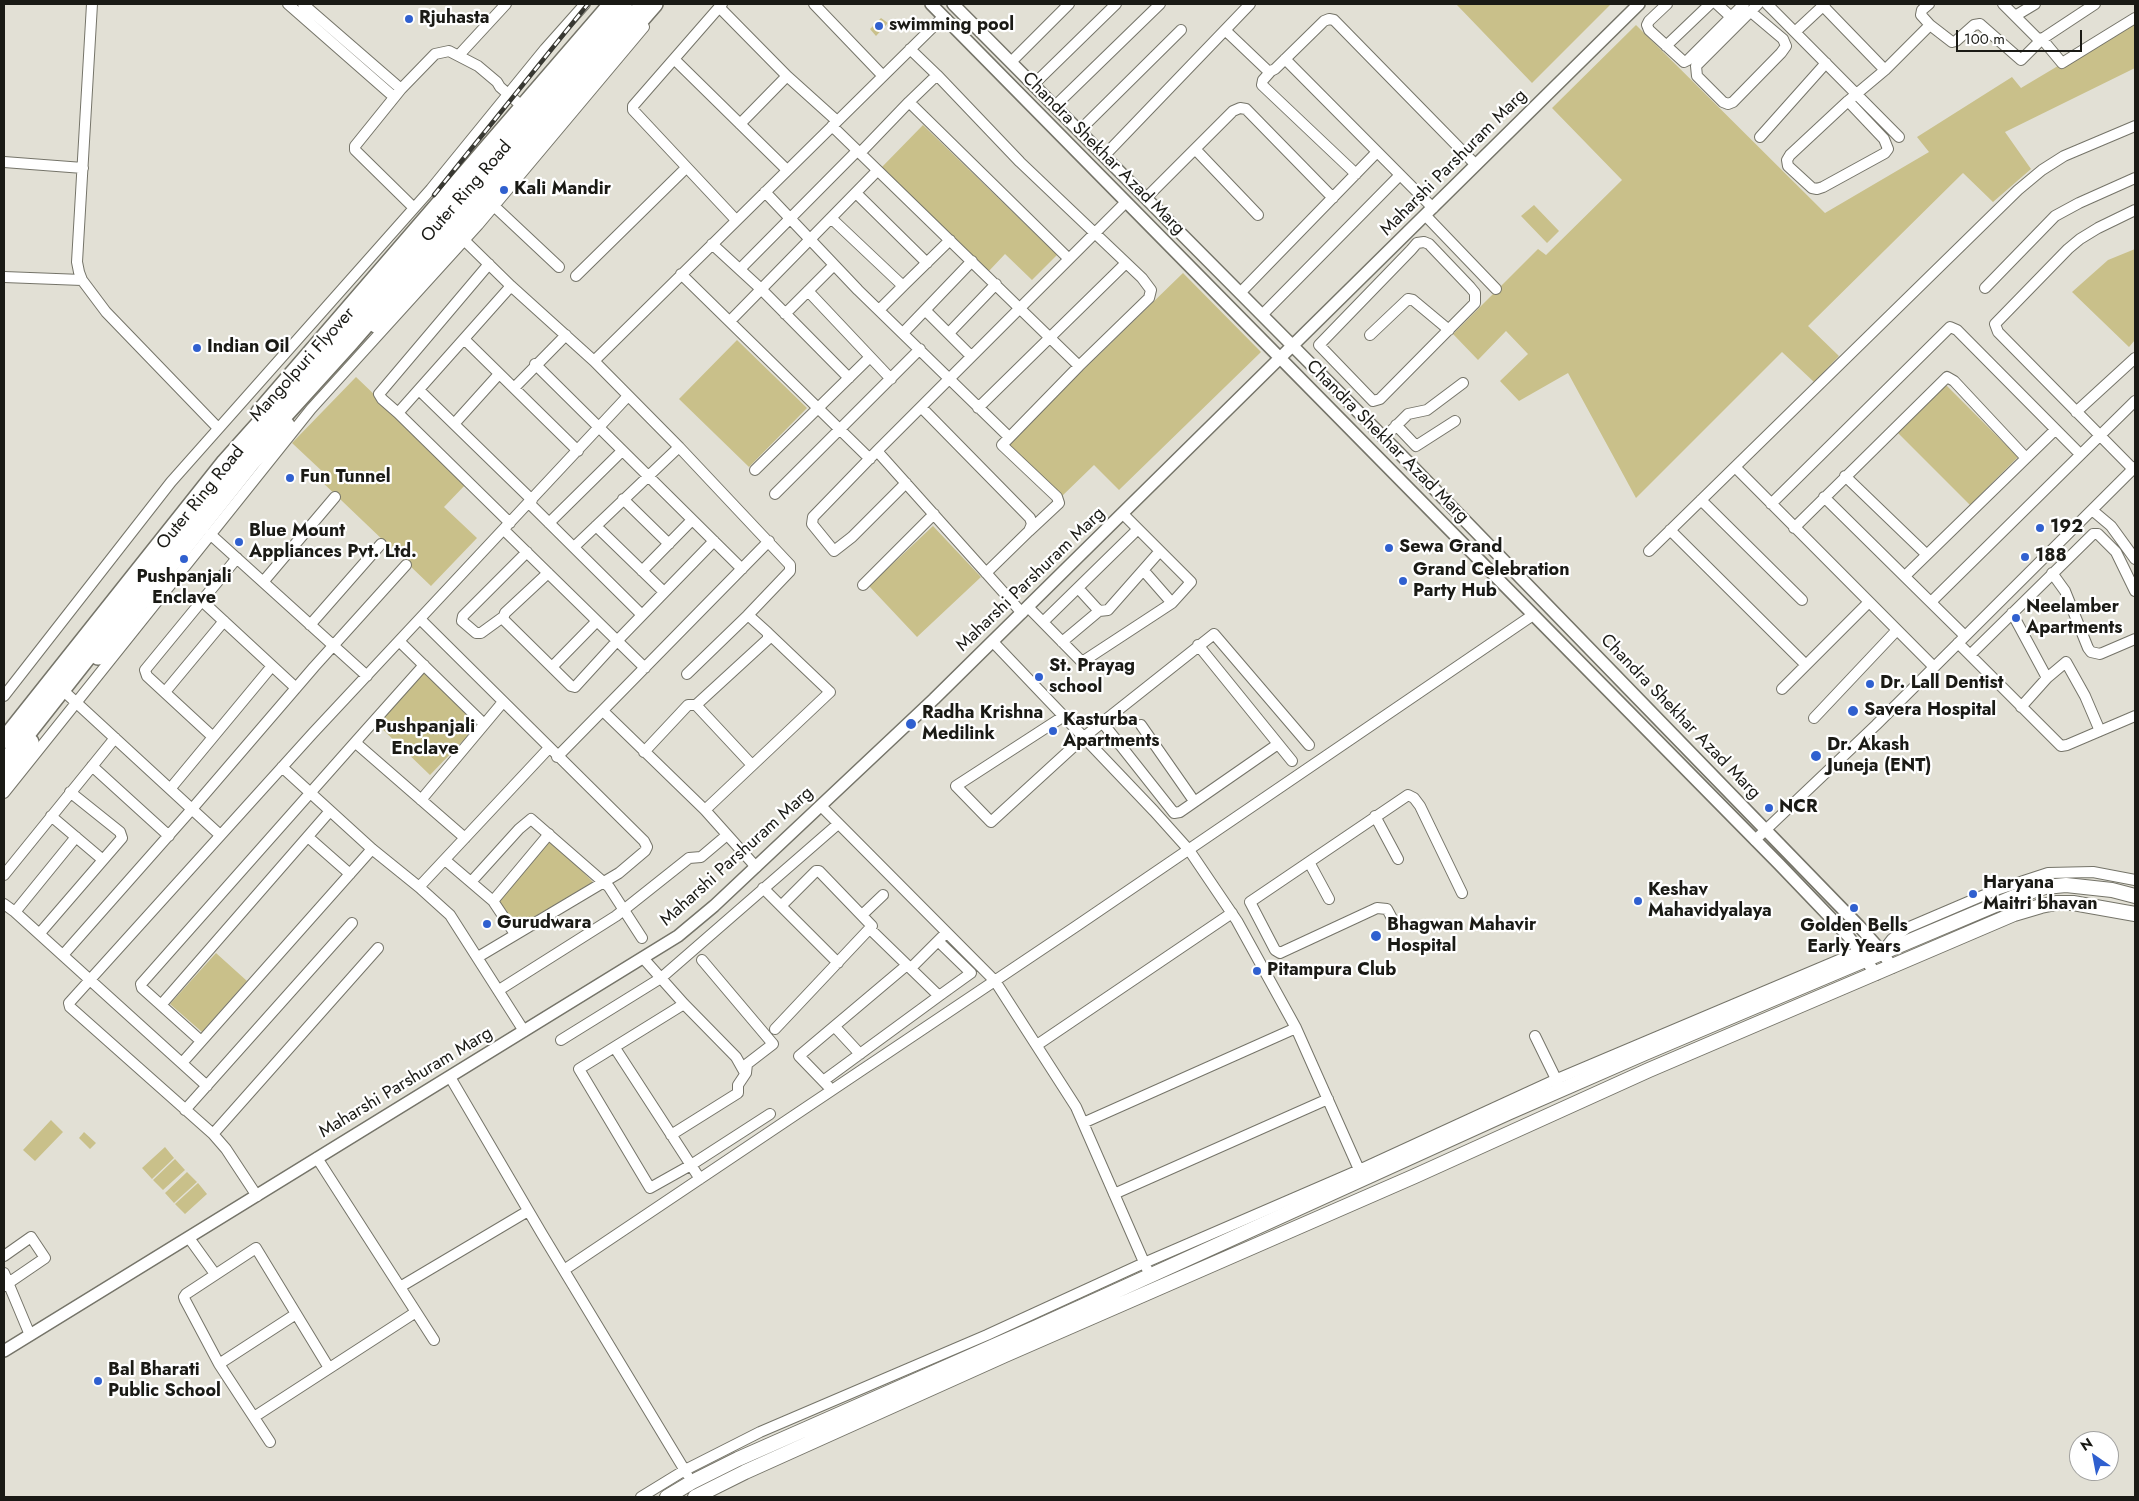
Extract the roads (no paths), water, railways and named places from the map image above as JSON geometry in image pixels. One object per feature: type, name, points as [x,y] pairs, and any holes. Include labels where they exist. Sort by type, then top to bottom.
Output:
[{"type":"highway","name":"Mangolpuri Flyover","points":[[4,740],[225,462],[395,272],[624,4]]},
{"type":"highway","name":"Mangolpuri Flyover","points":[[4,763],[235,470],[350,343],[644,4]]},
{"type":"main road","name":"Outer Ring Road","points":[[4,732],[232,444],[611,4]]},
{"type":"main road","name":"Outer Ring Road","points":[[4,777],[72,699],[251,464],[410,287],[655,4]]},
{"type":"main road","points":[[668,1497],[688,1476],[1361,1175],[1408,1159],[1559,1084],[1863,955],[1882,952],[2014,897],[2045,887],[2066,885],[2112,890],[2135,896]]},
{"type":"main road","points":[[695,1497],[754,1468],[1005,1355],[1415,1176],[1650,1070],[2014,914],[2041,906],[2072,904],[2135,914]]},
{"type":"main road","points":[[1408,1159],[1415,1176]]},
{"type":"street","points":[[92,4],[78,262],[82,280],[106,312],[217,428]]},
{"type":"street","points":[[288,4],[398,93]]},
{"type":"street","points":[[303,4],[398,93]]},
{"type":"street","points":[[464,58],[506,4]]},
{"type":"street","points":[[4,696],[171,482],[414,208],[585,4]]},
{"type":"street","points":[[4,793],[72,699],[210,534],[311,409],[494,206],[664,4]]},
{"type":"street","points":[[814,4],[883,76]]},
{"type":"street","name":"Chandra Shekhar Azad Marg","points":[[931,4],[1755,840],[1848,936],[1876,974]]},
{"type":"street","name":"Chandra Shekhar Azad Marg","points":[[953,4],[1384,438],[1766,830],[1882,952],[1892,967]]},
{"type":"street","points":[[1033,85],[1116,4]]},
{"type":"street","points":[[1055,106],[1160,4]]},
{"type":"street","points":[[1104,156],[1250,4]]},
{"type":"street","points":[[1667,4],[1647,25],[1649,30],[1681,60],[1688,60],[1731,17],[1758,4]]},
{"type":"street","points":[[1666,46],[1710,4]]},
{"type":"street","points":[[1717,4],[1731,17]]},
{"type":"street","points":[[1767,4],[1899,137]]},
{"type":"street","points":[[1929,4],[1922,10],[1921,15],[1947,41],[1956,41],[1974,25],[1980,24],[2021,60],[2042,39],[2095,4]]},
{"type":"street","points":[[2003,4],[2037,38],[2042,39],[2062,63],[2135,18]]},
{"type":"street","points":[[2015,16],[2035,4]]},
{"type":"street","points":[[736,220],[633,110],[633,106],[720,5],[835,123],[858,152],[1079,366]]},
{"type":"street","points":[[1011,62],[1064,5]]},
{"type":"street","points":[[1795,32],[1824,5],[1885,70]]},
{"type":"street","name":"Maharshi Parshuram Marg","points":[[4,1351],[678,936],[756,867],[993,642],[1281,359],[1634,6]]},
{"type":"street","points":[[1747,8],[1783,39],[1786,46],[1733,102],[1728,104],[1723,102],[1697,76],[1696,66],[1747,8]]},
{"type":"street","points":[[594,362],[943,17]]},
{"type":"street","points":[[1356,174],[1262,84],[1271,71],[1324,21],[1329,19],[1334,20],[1476,165]]},
{"type":"street","points":[[1848,101],[1884,140],[1888,149],[1886,153],[1823,187],[1812,188],[1788,166],[1787,160],[1790,155],[1848,101],[1885,70],[1930,25]]},
{"type":"street","points":[[1079,131],[1181,30]]},
{"type":"street","points":[[1225,30],[1267,70],[1271,71]]},
{"type":"street","points":[[910,50],[937,75],[1020,162],[1150,287],[1152,294],[1002,445],[1057,497],[1059,503],[986,573]]},
{"type":"street","points":[[414,208],[355,150],[355,146],[398,93],[440,52],[449,51],[478,66],[524,107]]},
{"type":"street","points":[[674,59],[787,170]]},
{"type":"street","points":[[1285,59],[1400,176],[1496,289]]},
{"type":"street","points":[[1760,137],[1826,63]]},
{"type":"street","points":[[740,269],[937,75]]},
{"type":"street","points":[[740,124],[788,76]]},
{"type":"street","points":[[909,102],[1069,259]]},
{"type":"street","points":[[906,483],[852,537],[834,551],[812,524],[811,520],[873,455],[1094,233],[1130,206],[1195,149],[1233,111],[1240,108],[1246,109],[1333,198]]},
{"type":"street","points":[[1649,551],[2018,190],[2042,170],[2064,156],[2135,126]]},
{"type":"street","points":[[1195,149],[1258,215]]},
{"type":"street","points":[[1240,292],[1377,152]]},
{"type":"street","points":[[4,162],[83,168]]},
{"type":"street","points":[[576,276],[686,168]]},
{"type":"street","points":[[730,321],[877,170]]},
{"type":"street","points":[[1262,315],[1400,176]]},
{"type":"street","points":[[1985,288],[2055,216],[2135,178]]},
{"type":"street","points":[[765,192],[834,265],[1009,437]]},
{"type":"street","points":[[856,193],[927,263]]},
{"type":"street","points":[[494,206],[559,268]]},
{"type":"street","points":[[1755,840],[1934,667],[2134,468],[2098,435],[1998,332],[1995,324],[2068,249],[2098,228],[2134,214]]},
{"type":"street","points":[[831,218],[903,286]]},
{"type":"street","points":[[464,240],[511,286],[566,335],[679,447],[769,540],[791,568],[748,615],[687,674]]},
{"type":"street","points":[[879,310],[950,240]]},
{"type":"street","points":[[1360,414],[1373,401],[1380,399],[1475,303],[1475,293],[1430,244],[1424,242],[1417,244],[1319,345],[1373,401]]},
{"type":"street","points":[[712,244],[761,289],[848,378]]},
{"type":"street","points":[[903,333],[972,261]]},
{"type":"street","points":[[978,408],[1126,263]]},
{"type":"street","points":[[489,264],[381,389],[379,396],[398,413],[507,526],[527,552],[644,668]]},
{"type":"street","points":[[785,314],[834,265]]},
{"type":"street","points":[[681,274],[838,429],[906,483],[986,573],[1025,610],[1043,622],[1082,662],[1172,603],[1191,582],[1123,514]]},
{"type":"street","points":[[4,277],[82,280]]},
{"type":"street","points":[[949,333],[996,284]]},
{"type":"street","points":[[398,413],[511,286]]},
{"type":"street","points":[[808,291],[891,379]]},
{"type":"street","points":[[1370,335],[1408,299],[1414,300],[1449,330]]},
{"type":"street","points":[[925,310],[971,356]]},
{"type":"street","points":[[1771,504],[1946,328],[1950,327],[1956,330],[2080,454]]},
{"type":"street","points":[[514,388],[535,364],[566,335]]},
{"type":"street","points":[[464,339],[578,451]]},
{"type":"street","points":[[775,494],[838,429],[920,350]]},
{"type":"street","points":[[754,470],[870,357]]},
{"type":"street","points":[[2076,412],[2135,358]]},
{"type":"street","points":[[535,364],[742,569]]},
{"type":"street","points":[[454,424],[500,374]]},
{"type":"street","points":[[1794,528],[1947,377],[1954,381],[2026,458]]},
{"type":"street","points":[[1384,438],[1408,414],[1427,410],[1463,383]]},
{"type":"street","points":[[419,390],[642,615]]},
{"type":"street","points":[[257,1196],[226,1149],[212,1134],[70,1007],[69,1003],[282,767],[628,396]]},
{"type":"street","points":[[1931,602],[2098,435],[2135,401]]},
{"type":"street","points":[[921,407],[1030,518],[1032,524],[1029,531]]},
{"type":"street","points":[[1396,425],[1416,446],[1455,421]]},
{"type":"street","points":[[1905,576],[2056,430]]},
{"type":"street","points":[[574,548],[679,447]]},
{"type":"street","points":[[549,523],[622,451]]},
{"type":"street","points":[[1735,467],[1934,667]]},
{"type":"street","points":[[1845,476],[1926,554]]},
{"type":"street","points":[[263,582],[335,497]]},
{"type":"street","points":[[1824,497],[1931,602],[1962,639],[1970,655],[2061,746],[2135,716]]},
{"type":"street","points":[[623,499],[669,544]]},
{"type":"street","points":[[1701,500],[1802,600]]},
{"type":"street","points":[[2092,510],[2110,526],[2135,559]]},
{"type":"street","points":[[863,584],[934,514]]},
{"type":"street","points":[[642,571],[692,520]]},
{"type":"street","points":[[596,526],[664,592]]},
{"type":"street","points":[[1043,622],[1138,529]]},
{"type":"street","points":[[1670,530],[1806,665]]},
{"type":"street","points":[[1970,655],[2095,533],[2116,552],[2135,591]]},
{"type":"street","points":[[210,534],[367,676]]},
{"type":"street","points":[[557,757],[769,540]]},
{"type":"street","points":[[503,617],[571,686],[575,687],[617,640],[714,541]]},
{"type":"street","points":[[310,625],[381,544]]},
{"type":"street","points":[[1062,642],[1099,611],[1108,610],[1160,551]]},
{"type":"street","points":[[527,552],[463,616],[462,621],[476,633],[481,633],[503,617],[548,573]]},
{"type":"street","points":[[213,737],[147,676],[146,666],[202,602],[237,558]]},
{"type":"street","points":[[63,954],[192,810],[296,688],[406,565]]},
{"type":"street","points":[[1144,571],[1172,603]]},
{"type":"street","points":[[2052,574],[2065,591],[2091,652],[2100,654],[2135,640]]},
{"type":"street","points":[[1078,588],[1099,611]]},
{"type":"street","points":[[202,602],[296,688]]},
{"type":"street","points":[[1782,689],[1870,602]]},
{"type":"street","points":[[2012,613],[2047,678]]},
{"type":"street","points":[[704,810],[830,692],[748,615]]},
{"type":"street","points":[[564,1270],[1189,850],[1533,615]]},
{"type":"street","points":[[420,619],[557,757],[644,841],[647,847],[645,851],[619,873],[478,957]]},
{"type":"street","points":[[552,667],[597,621]]},
{"type":"street","points":[[165,692],[224,622]]},
{"type":"street","points":[[1814,718],[1897,630]]},
{"type":"street","points":[[644,752],[688,705],[696,705],[768,639],[768,633]]},
{"type":"street","points":[[1064,716],[956,786],[991,822],[1084,736],[1211,635],[1216,634],[1309,745]]},
{"type":"street","points":[[399,641],[484,724]]},
{"type":"street","points":[[993,642],[1084,736],[1189,850],[1232,913],[1296,1028],[1361,1175],[1559,1084],[1535,1036]]},
{"type":"street","points":[[1198,645],[1292,760]]},
{"type":"street","points":[[2021,707],[2047,678],[2066,662],[2100,730]]},
{"type":"street","points":[[201,1041],[142,988],[141,984],[309,792],[424,665]]},
{"type":"street","points":[[170,789],[272,666]]},
{"type":"street","points":[[72,699],[220,835]]},
{"type":"street","points":[[421,800],[503,702]]},
{"type":"street","points":[[696,705],[752,765]]},
{"type":"street","points":[[603,711],[704,810],[756,867]]},
{"type":"street","points":[[1102,722],[1174,813]]},
{"type":"street","points":[[1141,726],[1194,801]]},
{"type":"street","points":[[4,875],[115,738]]},
{"type":"street","points":[[358,739],[358,746],[465,838]]},
{"type":"street","points":[[1163,820],[1174,813],[1180,812],[1278,744]]},
{"type":"street","points":[[419,887],[548,748]]},
{"type":"street","points":[[92,766],[169,836]]},
{"type":"street","points":[[282,767],[372,849],[419,887],[450,916],[478,957],[524,1032]]},
{"type":"street","points":[[40,933],[122,838],[122,835],[70,792]]},
{"type":"street","points":[[1394,922],[1387,909],[1377,908],[1280,953],[1275,950],[1250,902],[1405,796],[1412,796],[1420,806],[1462,893]]},
{"type":"street","points":[[820,806],[995,981],[1076,1107],[1147,1270]]},
{"type":"street","points":[[161,1005],[330,811]]},
{"type":"street","points":[[51,816],[103,860]]},
{"type":"street","points":[[1376,816],[1398,859]]},
{"type":"street","points":[[471,882],[531,819],[604,881],[642,938]]},
{"type":"street","points":[[561,1040],[661,978],[838,824]]},
{"type":"street","points":[[493,901],[549,834]]},
{"type":"street","points":[[499,990],[624,910],[689,858],[701,857],[728,835]]},
{"type":"street","points":[[15,912],[76,837]]},
{"type":"street","points":[[308,837],[350,874]]},
{"type":"street","points":[[182,1063],[372,849]]},
{"type":"street","points":[[445,860],[493,901],[515,934]]},
{"type":"street","points":[[1309,862],[1329,899]]},
{"type":"street","points":[[775,1029],[870,929],[872,924],[819,871],[816,871],[781,906]]},
{"type":"street","points":[[1882,952],[1892,939],[1907,928],[1996,890],[2048,873],[2093,872],[2135,880]]},
{"type":"street","points":[[763,888],[838,963]]},
{"type":"street","points":[[862,914],[883,895]]},
{"type":"street","points":[[4,904],[40,933],[207,1086]]},
{"type":"street","points":[[1037,1045],[1232,913]]},
{"type":"street","points":[[185,1110],[352,923]]},
{"type":"street","points":[[870,929],[939,996]]},
{"type":"street","points":[[832,1090],[799,1056],[909,966],[946,932]]},
{"type":"street","points":[[823,1081],[971,973],[938,941]]},
{"type":"street","points":[[212,1134],[378,948]]},
{"type":"street","points":[[643,958],[684,1004],[736,1057],[746,1073]]},
{"type":"street","points":[[671,1134],[738,1093],[738,1085],[746,1073],[747,1064],[773,1044],[702,960]]},
{"type":"street","points":[[684,1004],[579,1069],[650,1188],[691,1165],[770,1114]]},
{"type":"street","points":[[835,1027],[860,1054]]},
{"type":"street","points":[[1083,1123],[1296,1028]]},
{"type":"street","points":[[615,1048],[700,1179]]},
{"type":"street","points":[[450,1077],[528,1211],[688,1476],[642,1497]]},
{"type":"street","points":[[1114,1194],[1328,1100]]},
{"type":"street","points":[[318,1158],[434,1340]]},
{"type":"street","points":[[400,1287],[528,1211]]},
{"type":"street","points":[[4,1256],[31,1237],[45,1258],[6,1285]]},
{"type":"street","points":[[189,1238],[215,1274]]},
{"type":"street","points":[[270,1442],[219,1364],[184,1297],[215,1274],[256,1248],[329,1368]]},
{"type":"street","points":[[4,1273],[6,1285],[30,1336]]},
{"type":"street","points":[[254,1417],[416,1312]]},
{"type":"street","points":[[219,1364],[296,1314]]},
{"type":"railway","points":[[434,195],[588,4]]},
{"type":"place","name":"Rjuhasta","points":[[409,19]]},
{"type":"place","name":"swimming pool","points":[[879,26]]},
{"type":"place","name":"Kali Mandir","points":[[504,190]]},
{"type":"place","name":"Indian Oil","points":[[197,348]]},
{"type":"place","name":"Fun Tunnel","points":[[290,478]]},
{"type":"place","name":"192","points":[[2040,528]]},
{"type":"place","name":"Blue Mount Appliances Pvt. Ltd.","points":[[239,542]]},
{"type":"place","name":"Sewa Grand","points":[[1389,548]]},
{"type":"place","name":"188","points":[[2025,557]]},
{"type":"place","name":"Pushpanjali Enclave","points":[[184,559]]},
{"type":"place","name":"Grand Celebration Party Hub","points":[[1403,581]]},
{"type":"place","name":"Neelamber Apartments","points":[[2016,618]]},
{"type":"place","name":"St. Prayag school","points":[[1039,677]]},
{"type":"place","name":"Dr. Lall Dentist","points":[[1870,684]]},
{"type":"place","name":"Savera Hospital","points":[[1853,711]]},
{"type":"place","name":"Radha Krishna Medilink","points":[[911,724]]},
{"type":"place","name":"Kasturba Apartments","points":[[1053,731]]},
{"type":"place","name":"Dr. Akash Juneja (ENT)","points":[[1816,756]]},
{"type":"place","name":"NCR","points":[[1769,808]]},
{"type":"place","name":"Haryana Maitri bhavan","points":[[1973,894]]},
{"type":"place","name":"Keshav Mahavidyalaya","points":[[1638,901]]},
{"type":"place","name":"Golden Bells Early Years","points":[[1854,908]]},
{"type":"place","name":"Gurudwara","points":[[487,924]]},
{"type":"place","name":"Bhagwan Mahavir Hospital","points":[[1376,936]]},
{"type":"place","name":"Pitampura Club","points":[[1257,971]]},
{"type":"place","name":"Bal Bharati Public School","points":[[98,1381]]},
{"type":"district","name":"Pushpanjali Enclave","points":[[425,738]]}]
